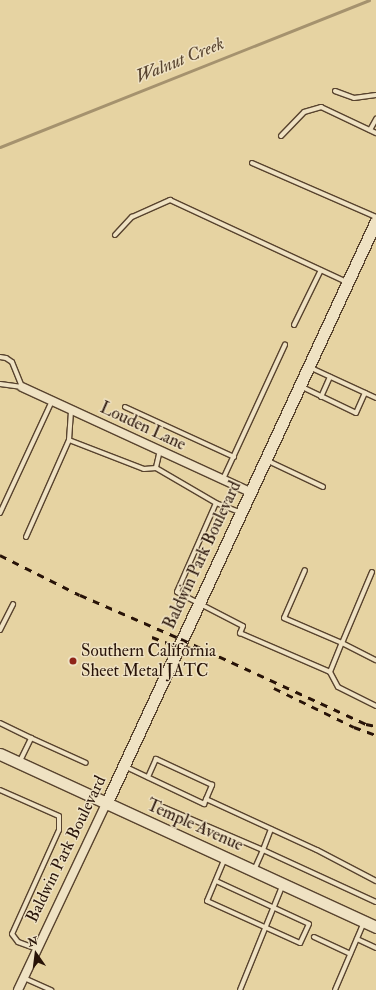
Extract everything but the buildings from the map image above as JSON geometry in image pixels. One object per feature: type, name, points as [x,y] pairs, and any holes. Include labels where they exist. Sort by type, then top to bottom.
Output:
[{"type":"main road","name":"Baldwin Park Boulevard","points":[[106,804],[376,221]]},
{"type":"main road","name":"Temple Avenue","points":[[0,754],[376,927]]},
{"type":"street","name":"Louden Lane","points":[[22,387],[250,492]]},
{"type":"street","name":"Baldwin Park Boulevard","points":[[18,990],[106,804]]},
{"type":"lane","points":[[335,91],[354,98],[376,95]]},
{"type":"lane","points":[[281,136],[304,112],[316,107],[321,107],[376,133]]},
{"type":"lane","points":[[370,130],[376,119]]},
{"type":"lane","points":[[252,163],[376,217]]},
{"type":"lane","points":[[115,235],[132,216],[170,200],[348,282]]},
{"type":"lane","points":[[294,324],[321,270]]},
{"type":"lane","points":[[223,480],[285,345]]},
{"type":"lane","points":[[0,357],[8,359],[12,362],[22,387],[0,384]]},
{"type":"lane","points":[[308,367],[376,398]]},
{"type":"lane","points":[[321,396],[330,377]]},
{"type":"lane","points":[[299,386],[356,413],[365,393]]},
{"type":"lane","points":[[0,513],[52,401]]},
{"type":"lane","points":[[125,408],[234,457]]},
{"type":"lane","points":[[26,537],[69,440],[71,410]]},
{"type":"lane","points":[[69,440],[144,468],[156,468],[216,504],[241,512]]},
{"type":"lane","points":[[156,468],[160,450]]},
{"type":"lane","points":[[265,460],[322,487]]},
{"type":"lane","points":[[216,504],[177,592],[243,626],[240,633],[330,672],[338,687],[376,706]]},
{"type":"lane","points":[[305,570],[284,618],[342,643],[376,660]]},
{"type":"lane","points":[[330,672],[372,572]]},
{"type":"lane","points":[[0,630],[13,604]]},
{"type":"lane","points":[[0,723],[86,763]]},
{"type":"lane","points":[[18,763],[31,738]]},
{"type":"lane","points":[[124,766],[204,804],[212,784],[156,759],[148,777]]},
{"type":"lane","points":[[0,790],[59,816],[60,830],[12,934],[18,942],[37,949]]},
{"type":"lane","points":[[206,799],[336,859],[376,881]]},
{"type":"lane","points":[[163,807],[263,850],[376,902]]},
{"type":"lane","points":[[254,871],[271,829]]},
{"type":"lane","points":[[216,881],[309,924],[300,944],[207,901],[225,858]]},
{"type":"lane","points":[[240,990],[284,884]]},
{"type":"lane","points":[[335,990],[364,921]]},
{"type":"lane","points":[[314,937],[350,954]]},
{"type":"lane","points":[[357,939],[376,948]]},
{"type":"lane","points":[[23,977],[51,990]]},
{"type":"waterway","name":"Walnut Creek","points":[[0,147],[369,0]]},
{"type":"railway","points":[[0,555],[80,595],[181,639],[366,724],[376,726]]},
{"type":"railway","points":[[152,637],[170,644],[195,649]]},
{"type":"railway","points":[[274,688],[354,727],[376,735]]},
{"type":"place","name":"Southern California Sheet Metal JATC","points":[[73,661]]}]
